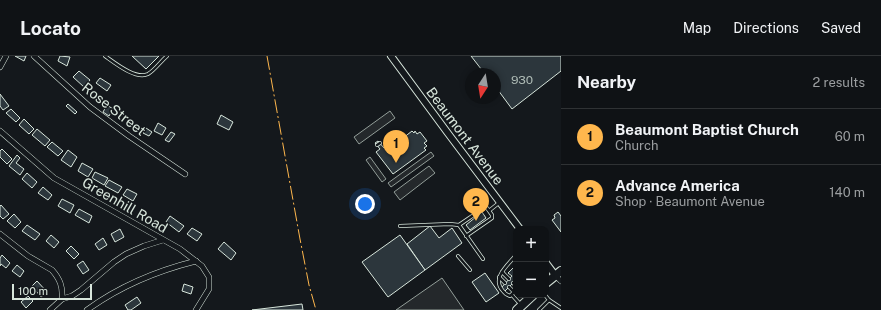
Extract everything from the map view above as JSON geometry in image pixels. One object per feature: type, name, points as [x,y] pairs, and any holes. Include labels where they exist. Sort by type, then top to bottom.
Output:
[{"type":"main road","points":[[549,281],[559,276]]},
{"type":"main road","points":[[523,307],[530,298]]},
{"type":"street","points":[[0,67],[6,56]]},
{"type":"street","name":"Rose Street","points":[[34,56],[90,107],[129,136],[185,174]]},
{"type":"street","name":"Beaumont Avenue","points":[[391,56],[446,132],[518,226]]},
{"type":"street","name":"Greenhill Road","points":[[0,131],[54,178],[180,249],[205,268],[209,277],[207,294],[196,310]]},
{"type":"street","points":[[0,234],[19,249],[52,270],[62,286],[62,299]]},
{"type":"street","points":[[50,310],[62,299],[72,296],[81,290],[114,262],[126,254],[163,240]]},
{"type":"street","points":[[87,310],[118,290],[136,281],[156,272],[196,260]]},
{"type":"street","points":[[549,266],[559,276]]},
{"type":"lane","points":[[105,56],[132,73],[142,75],[148,74],[167,56]]},
{"type":"lane","points":[[490,210],[500,202]]},
{"type":"lane","points":[[400,226],[459,225],[484,208],[490,210]]},
{"type":"lane","points":[[466,236],[492,218],[490,210]]},
{"type":"lane","points":[[459,225],[483,260]]},
{"type":"lane","points":[[458,256],[470,270]]},
{"type":"lane","points":[[513,259],[499,276],[498,281],[500,287],[508,296],[513,293]]},
{"type":"lane","points":[[502,272],[509,279]]},
{"type":"lane","points":[[499,276],[505,283]]},
{"type":"lane","points":[[509,287],[513,291]]},
{"type":"lane","points":[[518,298],[523,307]]},
{"type":"lane","points":[[539,310],[549,300],[561,308]]},
{"type":"shaded area","points":[[390,111],[395,118],[359,144],[354,137]]},
{"type":"shaded area","points":[[431,152],[434,156],[391,187],[388,183]]},
{"type":"shaded area","points":[[370,157],[386,179],[382,182],[366,160]]},
{"type":"shaded area","points":[[429,166],[435,173],[400,200],[394,192]]},
{"type":"shaded area","points":[[442,278],[464,310],[396,310]]},
{"type":"building","points":[[15,56],[26,56],[24,61]]},
{"type":"building","points":[[60,56],[70,57],[67,66],[58,61]]},
{"type":"building","points":[[132,56],[159,56],[146,69]]},
{"type":"building","points":[[471,56],[561,56],[561,71],[512,109],[501,94],[501,68],[480,68]]},
{"type":"building","points":[[79,71],[90,80],[84,87],[73,77]]},
{"type":"building","points":[[100,78],[111,85],[107,91],[96,83]]},
{"type":"building","points":[[0,94],[9,106],[3,110],[0,106]]},
{"type":"building","points":[[68,104],[77,112],[75,114],[66,106]]},
{"type":"building","points":[[107,105],[113,109],[109,116],[103,112]]},
{"type":"building","points":[[11,109],[20,118],[16,122],[6,113]]},
{"type":"building","points":[[221,115],[233,122],[229,130],[217,124]]},
{"type":"building","points":[[24,119],[34,129],[29,134],[19,125]]},
{"type":"building","points":[[158,123],[166,128],[162,135],[154,131]]},
{"type":"building","points":[[146,128],[152,132],[149,136],[143,133]]},
{"type":"building","points":[[37,129],[50,140],[45,146],[32,135]]},
{"type":"building","points":[[412,131],[414,133],[415,131],[417,134],[420,132],[427,141],[424,143],[427,146],[424,148],[426,150],[393,174],[376,152],[380,149],[375,143],[378,141],[384,148],[386,146],[390,151],[400,144],[398,142]]},
{"type":"building","points":[[171,132],[175,134],[169,142],[165,140]]},
{"type":"building","points":[[52,142],[63,151],[58,156],[47,147]]},
{"type":"building","points":[[2,149],[12,159],[7,164],[0,157],[0,151]]},
{"type":"building","points":[[68,150],[77,157],[71,167],[61,160]]},
{"type":"building","points":[[17,155],[20,158],[16,163],[24,169],[20,175],[9,166]]},
{"type":"building","points":[[82,163],[93,169],[88,177],[78,171]]},
{"type":"building","points":[[95,172],[108,178],[104,185],[92,178]]},
{"type":"building","points":[[27,173],[37,182],[32,188],[22,179]]},
{"type":"building","points":[[109,180],[122,187],[118,193],[105,186]]},
{"type":"building","points":[[43,187],[52,195],[48,200],[38,193]]},
{"type":"building","points":[[127,189],[137,194],[133,201],[123,195]]},
{"type":"building","points":[[62,199],[74,205],[70,213],[58,206]]},
{"type":"building","points":[[1,205],[9,214],[3,219],[0,216]]},
{"type":"building","points":[[79,209],[92,216],[89,223],[75,215]]},
{"type":"building","points":[[482,212],[486,218],[470,230],[466,225]]},
{"type":"building","points":[[558,212],[561,216],[561,232],[552,220],[555,218],[554,215]]},
{"type":"building","points":[[14,214],[21,222],[15,228],[7,221]]},
{"type":"building","points":[[170,216],[184,226],[179,232],[166,222]]},
{"type":"building","points":[[27,225],[40,234],[35,240],[22,231]]},
{"type":"building","points":[[430,226],[439,238],[452,228],[462,243],[425,270],[407,244]]},
{"type":"building","points":[[192,228],[202,234],[197,241],[187,234]]},
{"type":"building","points":[[120,229],[124,237],[115,242],[111,234]]},
{"type":"building","points":[[51,235],[59,242],[54,248],[46,241]]},
{"type":"building","points":[[400,235],[425,270],[388,297],[362,262]]},
{"type":"building","points":[[103,238],[107,245],[99,250],[95,244]]},
{"type":"building","points":[[224,242],[236,253],[231,260],[218,249]]},
{"type":"building","points":[[71,246],[79,254],[74,259],[66,251]]},
{"type":"building","points":[[2,255],[10,263],[6,268],[1,264],[0,266],[0,258]]},
{"type":"building","points":[[83,261],[89,270],[83,274],[77,265]]},
{"type":"building","points":[[17,265],[24,271],[20,277],[12,271]]},
{"type":"building","points":[[513,268],[513,283],[505,291],[501,288],[512,276],[508,273]]},
{"type":"building","points":[[485,273],[499,293],[486,302],[472,282]]},
{"type":"building","points":[[37,281],[47,292],[41,297],[32,286]]},
{"type":"building","points":[[184,284],[193,287],[191,294],[182,291]]},
{"type":"building","points":[[28,296],[33,301],[26,308],[21,302]]},
{"type":"building","points":[[137,297],[141,303],[131,310],[128,310],[125,305]]},
{"type":"building","points":[[302,304],[303,310],[252,310]]},
{"type":"power","points":[[267,56],[300,239],[309,285],[316,310]]},
{"type":"place","name":"Beaumont Baptist Church","points":[[396,163]]},
{"type":"place","name":"Advance America","points":[[476,221]]}]
